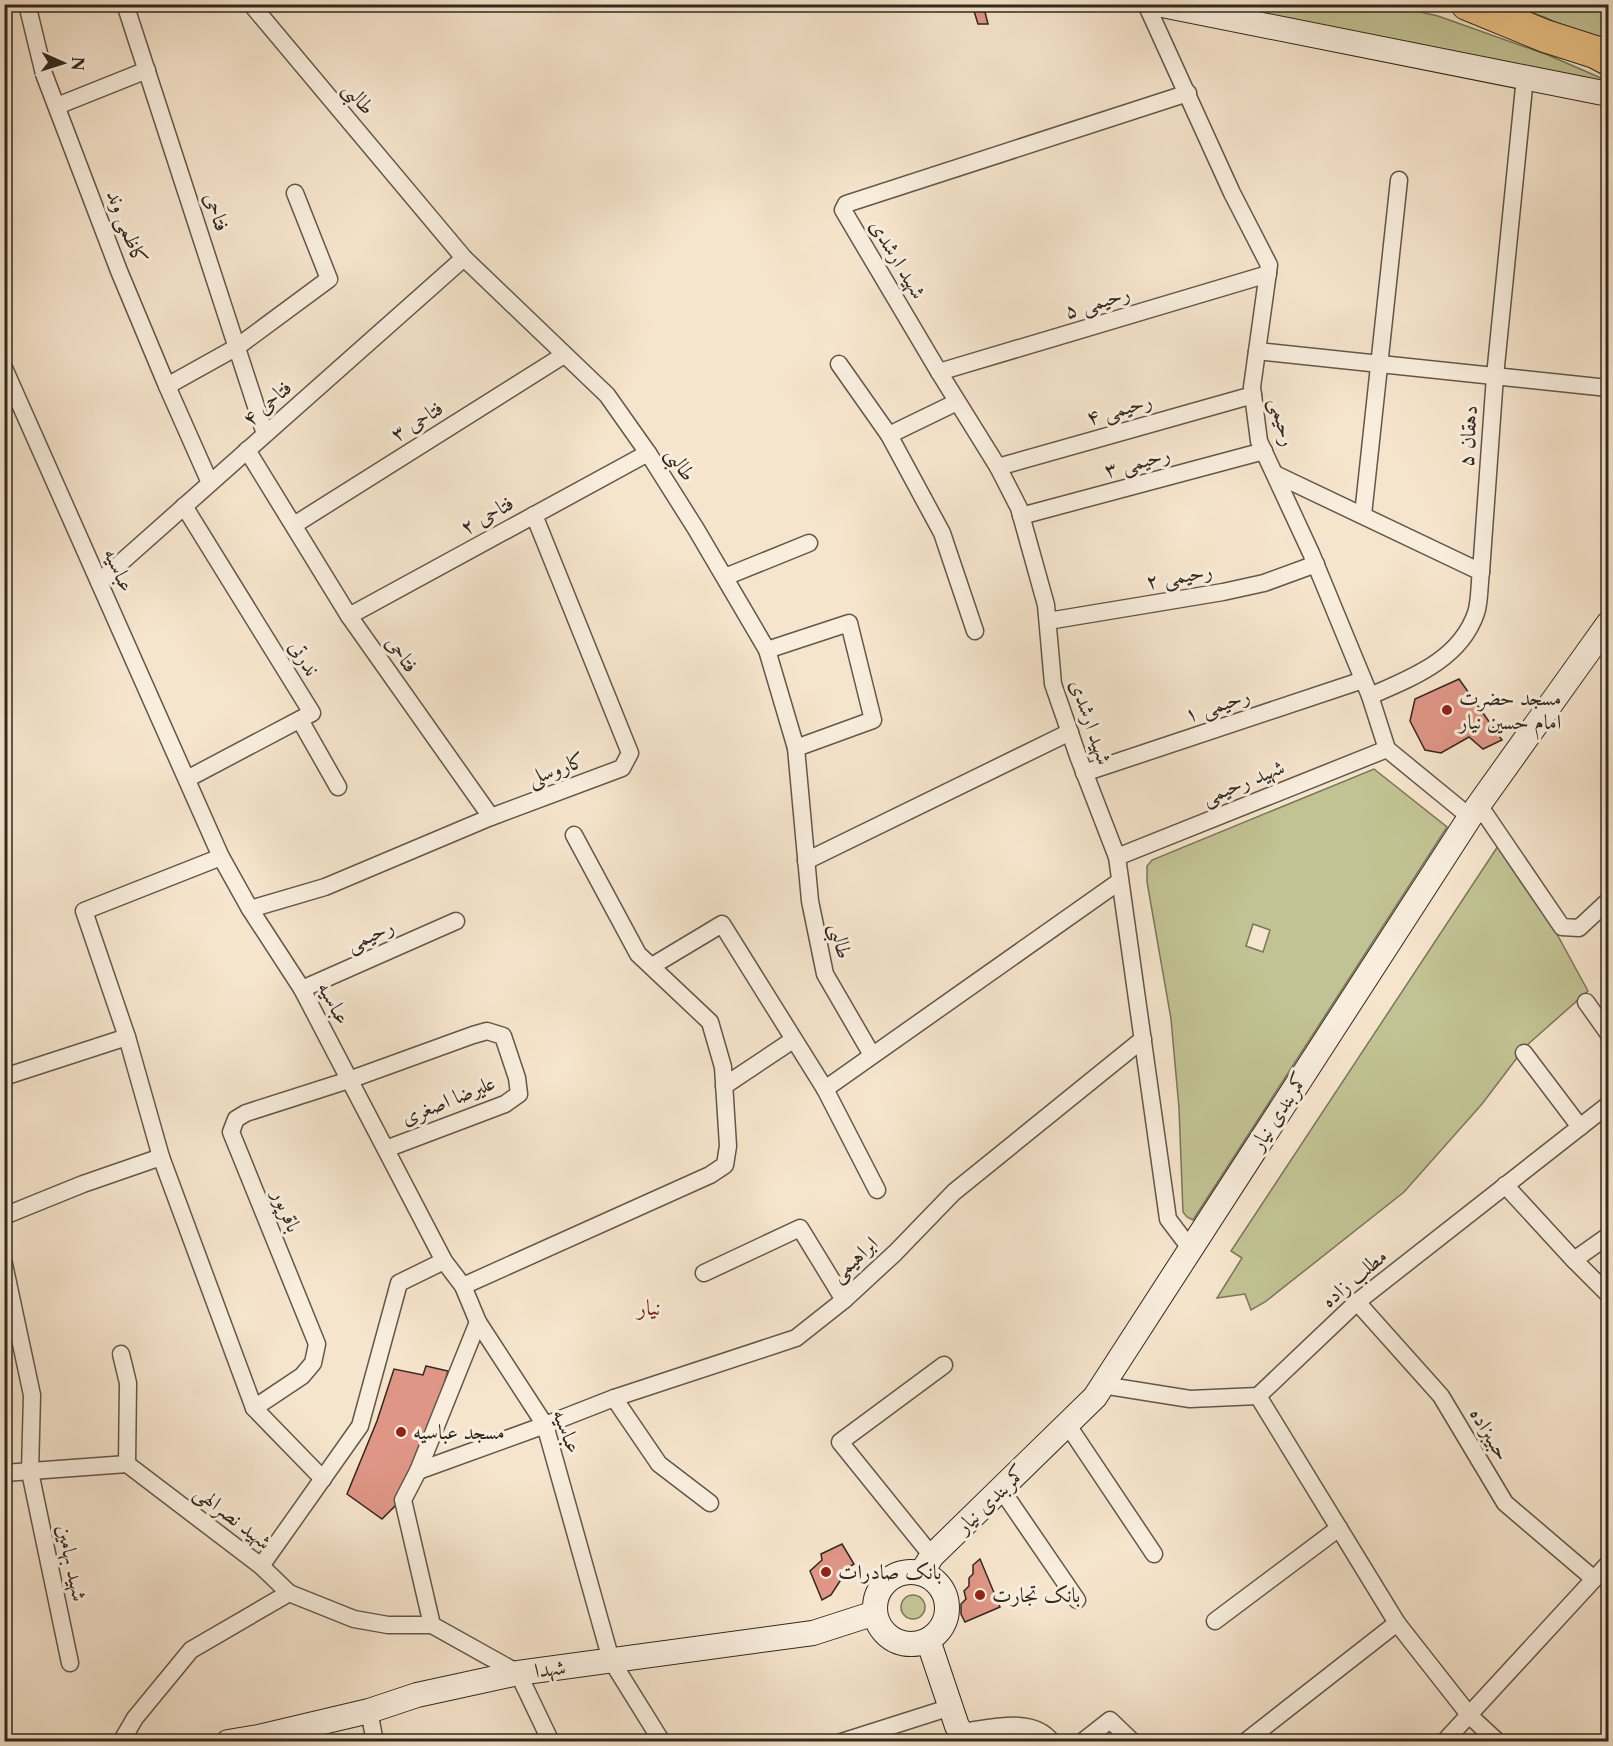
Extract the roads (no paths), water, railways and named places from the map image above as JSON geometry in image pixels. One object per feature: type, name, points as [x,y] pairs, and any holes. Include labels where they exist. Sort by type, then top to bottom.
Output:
[{"type":"highway","points":[[1467,4],[1545,36],[1604,53]]},
{"type":"main road","points":[[1157,4],[1608,94]]},
{"type":"main road","name":"کمربندی نیار","points":[[927,1565],[1095,1397],[1475,811],[1608,624]]},
{"type":"main road","points":[[927,1565],[932,1579],[941,1587],[946,1598],[947,1610],[944,1622],[938,1632],[928,1640],[917,1644],[906,1644],[885,1634],[879,1624],[875,1613],[877,1595],[888,1580],[927,1565]]},
{"type":"main road","name":"شهدا","points":[[228,1742],[259,1739],[369,1711],[417,1695],[518,1673],[813,1633],[875,1613]]},
{"type":"main road","points":[[928,1640],[964,1737]]},
{"type":"street","name":"کاظمی وند","points":[[27,4],[44,74],[119,271],[210,483]]},
{"type":"street","name":"فتاحی","points":[[125,4],[265,434]]},
{"type":"street","name":"طالبی","points":[[251,4],[464,258],[607,395],[648,453],[724,577],[767,650],[796,748],[810,901],[825,974],[872,1055]]},
{"type":"street","name":"رحیمی","points":[[1146,4],[1232,193],[1269,265],[1251,387],[1259,441],[1316,564],[1370,696],[1387,749]]},
{"type":"street","points":[[57,106],[147,70]]},
{"type":"street","name":"دهقان ۵","points":[[1370,696],[1418,675],[1449,654],[1466,636],[1477,612],[1495,376],[1525,77]]},
{"type":"street","name":"شهید ارشدی","points":[[1188,93],[846,204],[843,210],[998,467],[1021,516],[1046,605],[1053,684],[1084,773],[1117,857],[1168,1219],[1190,1248]]},
{"type":"street","points":[[1363,515],[1399,180]]},
{"type":"street","points":[[167,386],[237,347],[329,279],[296,193]]},
{"type":"street","name":"فتاحی ۴","points":[[99,582],[464,258]]},
{"type":"street","name":"رحیمی ۵","points":[[939,372],[1268,274]]},
{"type":"street","points":[[1257,351],[1608,388]]},
{"type":"street","name":"فتاحی ۳","points":[[294,525],[564,355]]},
{"type":"street","points":[[839,364],[889,435],[942,533],[975,631]]},
{"type":"street","name":"عباسیه","points":[[4,368],[221,857],[250,909],[302,989],[444,1261],[463,1286],[478,1322],[545,1425],[611,1660],[662,1742]]},
{"type":"street","name":"رحیمی ۴","points":[[998,467],[1253,395]]},
{"type":"street","points":[[889,435],[957,402]]},
{"type":"street","name":"فتاحی","points":[[247,450],[349,616],[491,817]]},
{"type":"street","name":"رحیمی ۳","points":[[1021,516],[1264,452]]},
{"type":"street","name":"فتاحی ۲","points":[[349,616],[648,453]]},
{"type":"street","points":[[1275,474],[1481,572]]},
{"type":"street","name":"ندرتی","points":[[184,506],[311,711],[300,720]]},
{"type":"street","name":"کاروسلی","points":[[250,909],[325,887],[491,817],[621,768],[630,753],[534,515]]},
{"type":"street","points":[[724,577],[809,543]]},
{"type":"street","name":"رحیمی ۲","points":[[1047,621],[1223,592],[1264,583],[1316,564]]},
{"type":"street","points":[[767,650],[849,623],[873,720],[796,748]]},
{"type":"street","name":"رحیمی ۱","points":[[1084,773],[1363,680]]},
{"type":"street","points":[[187,779],[300,720],[338,787]]},
{"type":"street","points":[[806,861],[1070,732]]},
{"type":"street","points":[[1387,749],[1475,811],[1562,927],[1579,928],[1608,901]]},
{"type":"street","name":"شهید رحیمی","points":[[1117,857],[1387,749]]},
{"type":"street","points":[[463,1286],[710,1175],[725,1165],[728,1146],[723,1067],[710,1022],[638,954],[574,836]]},
{"type":"street","points":[[221,857],[84,911],[127,1037],[161,1157],[254,1408],[323,1479]]},
{"type":"street","points":[[825,1089],[1120,880]]},
{"type":"street","name":"رحیمی","points":[[302,989],[456,921]]},
{"type":"street","points":[[652,966],[722,924],[825,1089],[877,1190]]},
{"type":"street","points":[[1586,1002],[1608,1033]]},
{"type":"street","name":"علیرضا اصغری","points":[[349,1080],[473,1035],[487,1031],[503,1036],[517,1078],[519,1094],[505,1104],[386,1149]]},
{"type":"street","points":[[4,1077],[127,1037]]},
{"type":"street","name":"ابراهیمی","points":[[418,1471],[614,1398],[796,1338],[844,1300],[895,1253],[954,1192],[1143,1039]]},
{"type":"street","points":[[724,1086],[793,1040]]},
{"type":"street","points":[[1524,1053],[1580,1127]]},
{"type":"street","name":"باقرپور","points":[[254,1408],[302,1377],[313,1363],[317,1344],[231,1132],[236,1119],[246,1113],[349,1080]]},
{"type":"street","name":"مطلب زاده","points":[[1258,1396],[1357,1302],[1608,1105]]},
{"type":"street","points":[[4,1216],[83,1184],[161,1157]]},
{"type":"street","points":[[1505,1185],[1608,1294]]},
{"type":"street","points":[[704,1273],[800,1228],[844,1300]]},
{"type":"street","points":[[1574,1260],[1608,1236]]},
{"type":"street","points":[[261,1566],[360,1426],[399,1283],[444,1261]]},
{"type":"street","name":"شهید بهامین","points":[[4,1264],[32,1395],[30,1472],[70,1663]]},
{"type":"street","name":"حبیبزاده","points":[[1357,1302],[1441,1396],[1505,1503],[1594,1579]]},
{"type":"street","points":[[478,1322],[418,1471],[403,1500],[432,1625],[518,1673],[551,1742]]},
{"type":"street","points":[[4,1473],[127,1464],[129,1383],[121,1354]]},
{"type":"street","points":[[927,1565],[840,1442],[944,1365]]},
{"type":"street","points":[[1102,1385],[1190,1399],[1258,1396],[1397,1623],[1470,1716],[1498,1742]]},
{"type":"street","points":[[614,1398],[659,1464],[710,1503]]},
{"type":"street","points":[[1067,1424],[1154,1554]]},
{"type":"street","name":"شهید نصرالهی","points":[[127,1464],[261,1566],[289,1593],[354,1619],[388,1625],[432,1625]]},
{"type":"street","points":[[1001,1489],[1077,1600]]},
{"type":"street","points":[[1215,1621],[1339,1528]]},
{"type":"street","points":[[1444,1742],[1608,1564]]},
{"type":"street","points":[[121,1742],[135,1718],[191,1650],[289,1593]]},
{"type":"street","points":[[1245,1742],[1397,1623]]},
{"type":"street","points":[[842,1742],[951,1707]]},
{"type":"street","points":[[369,1711],[375,1742]]},
{"type":"street","points":[[1082,1742],[1110,1720],[1133,1742]]},
{"type":"street","points":[[964,1737],[1024,1726],[1047,1735],[1052,1742]]},
{"type":"place","name":"مسجد حضرت امام حسین نیار","points":[[1447,710]]},
{"type":"place","name":"مسجد عباسیه","points":[[401,1432]]},
{"type":"place","name":"بانک صادرات","points":[[826,1572]]},
{"type":"place","name":"بانک تجارت","points":[[980,1595]]},
{"type":"district","name":"نیار","points":[[649,1307]]}]
